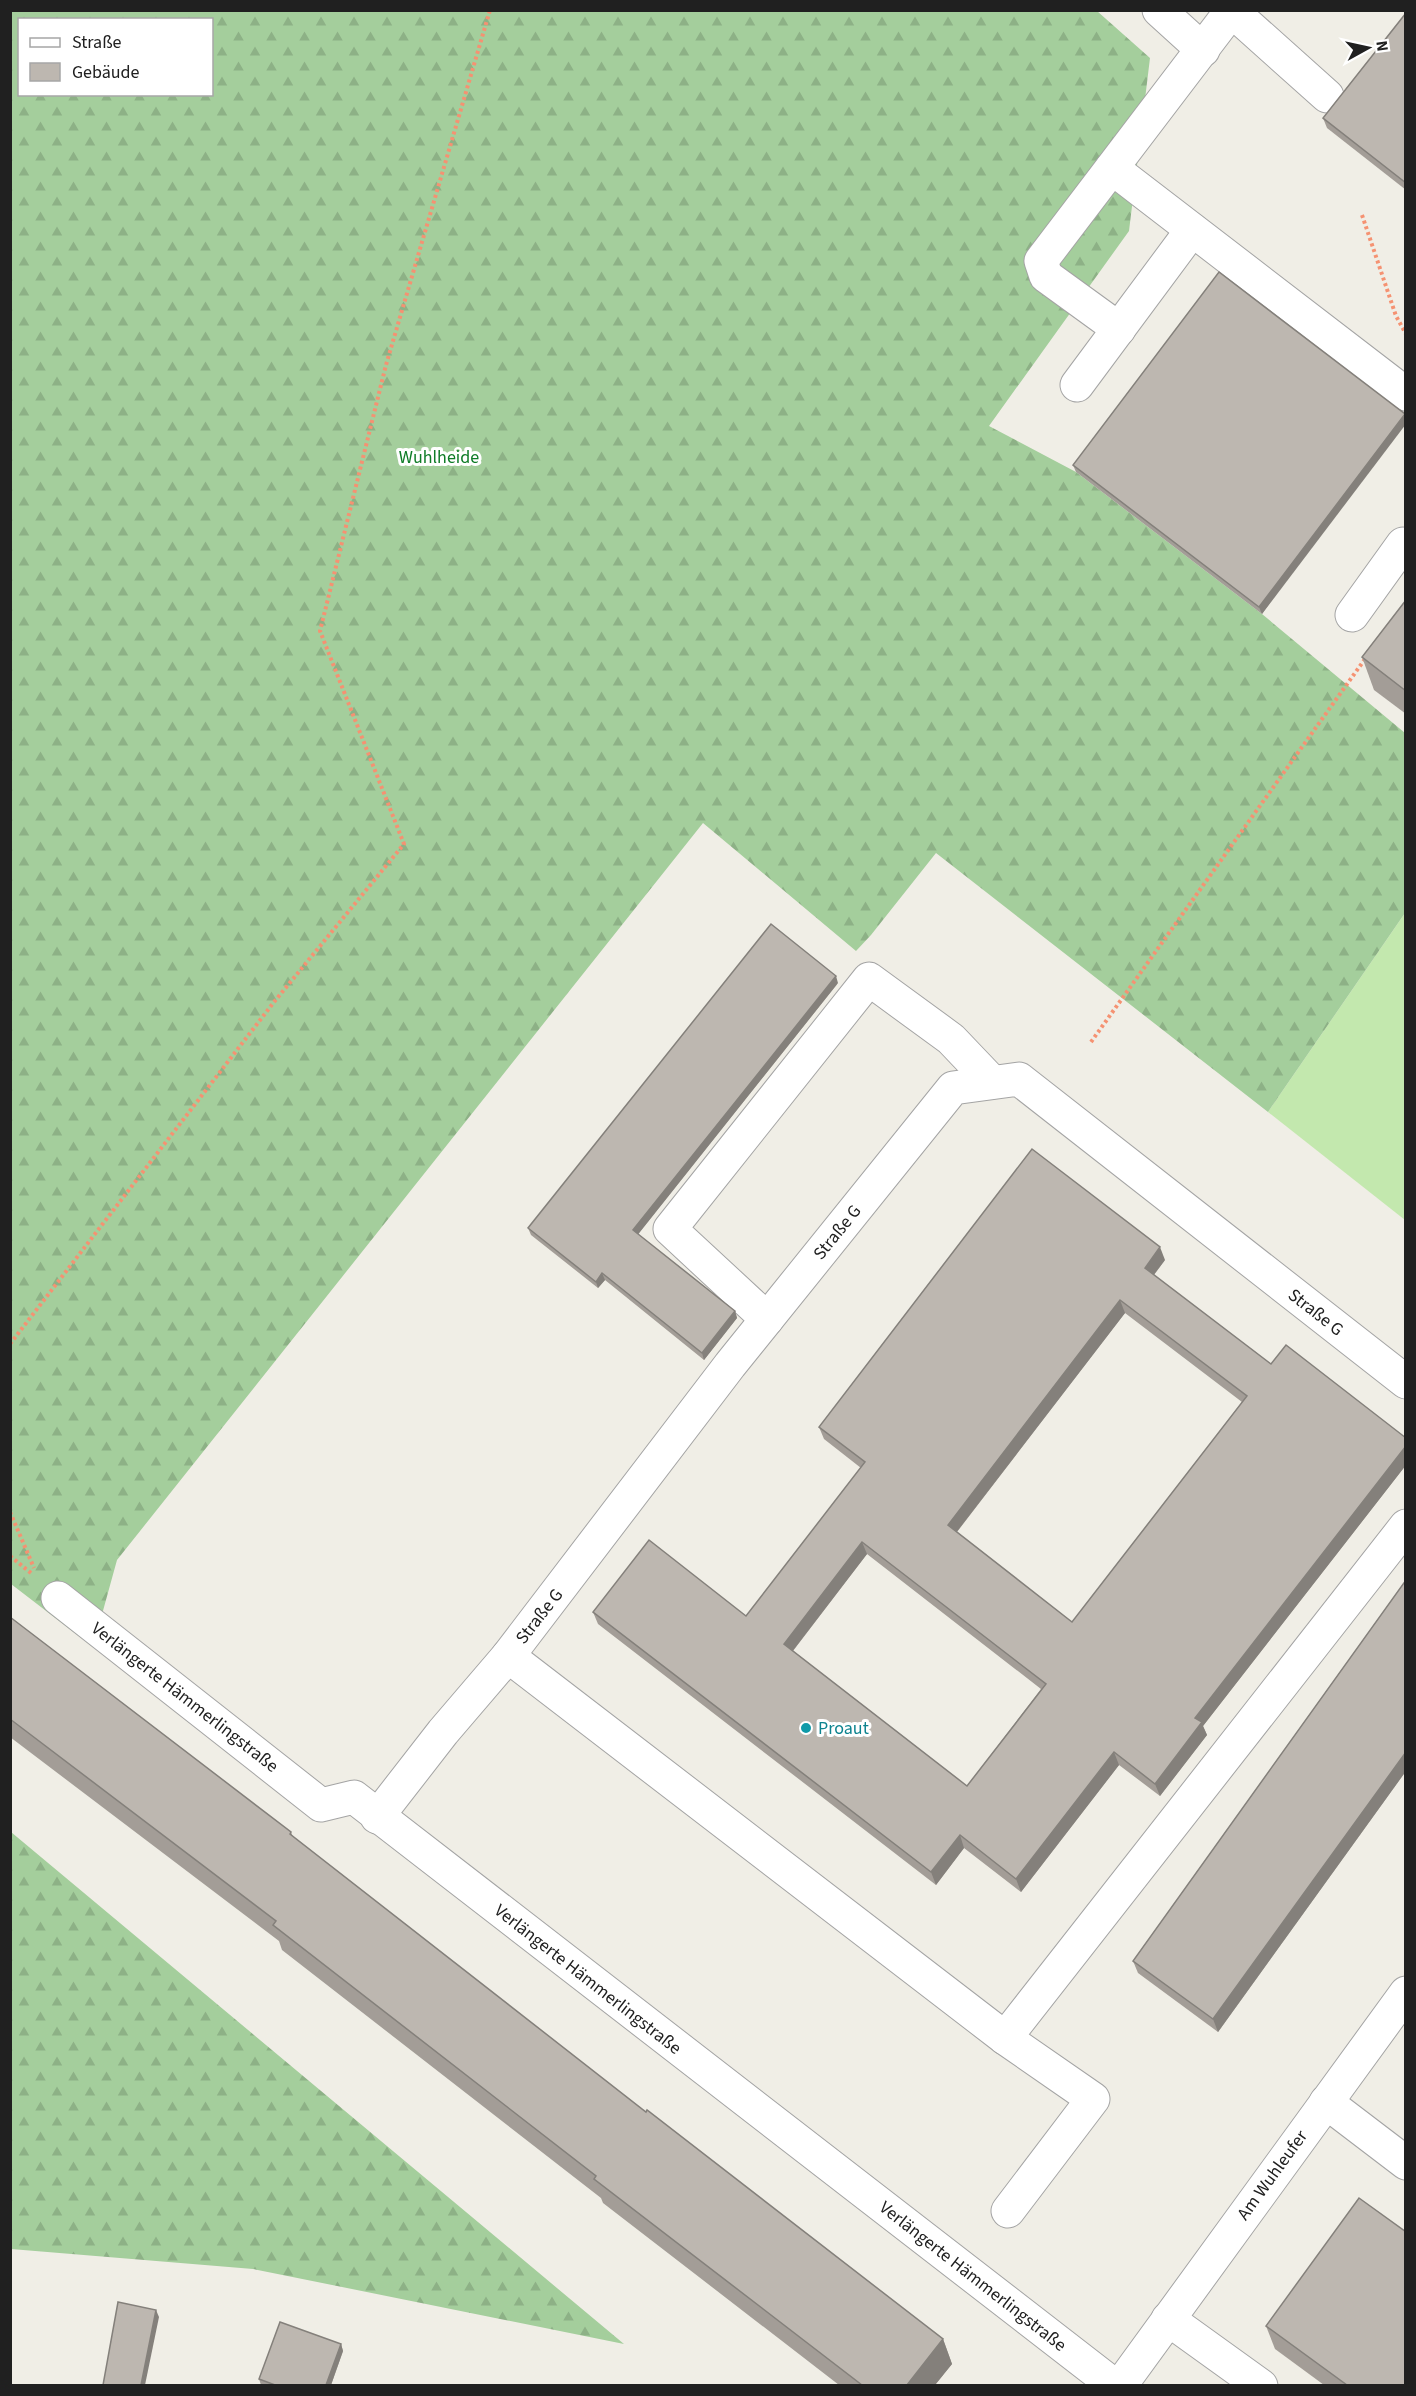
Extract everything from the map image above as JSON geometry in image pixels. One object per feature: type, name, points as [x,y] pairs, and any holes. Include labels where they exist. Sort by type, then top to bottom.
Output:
[{"type":"street","points":[[1160,10],[1203,50]]},
{"type":"street","points":[[1119,329],[1046,276],[1041,261],[1232,11],[1327,96]]},
{"type":"street","points":[[1112,168],[1406,394]]},
{"type":"street","points":[[1077,385],[1192,230]]},
{"type":"street","points":[[1352,615],[1404,544]]},
{"type":"street","points":[[767,1319],[670,1229],[869,979],[951,1039],[992,1083]]},
{"type":"street","name":"Straße G","points":[[377,1816],[443,1732],[508,1656],[767,1319],[953,1088],[1019,1079],[1406,1383]]},
{"type":"street","points":[[1005,2038],[1406,1526]]},
{"type":"street","name":"Verlängerte Hämmerlingstraße","points":[[58,1598],[321,1805],[354,1797],[1115,2385]]},
{"type":"street","points":[[508,1656],[1005,2038],[1093,2099],[1008,2211]]},
{"type":"street","name":"Am Wuhleufer","points":[[1120,2385],[1406,1993]]},
{"type":"street","points":[[1326,2102],[1406,2163]]},
{"type":"street","points":[[1168,2319],[1261,2385]]},
{"type":"path","points":[[10,1344],[274,1002],[404,844],[320,631],[386,366],[490,10]]},
{"type":"path","points":[[1362,215],[1396,316],[1406,334]]},
{"type":"path","points":[[1091,1042],[1371,650]]},
{"type":"path","points":[[10,1512],[38,1579],[10,1556]]},
{"type":"green space","name":"Wuhlheide","points":[[10,11],[1097,11],[1150,58],[1129,231],[989,426],[1076,472],[1262,614],[1405,733],[1405,913],[1268,1112],[936,853],[856,951],[703,823],[117,1560],[93,1647],[11,1584]]},
{"type":"green space","points":[[1405,913],[1405,1220],[1268,1112]]},
{"type":"green space","points":[[11,1832],[624,2344],[253,2269],[11,2249]]},
{"type":"building","points":[[1406,13],[1406,183],[1323,118]]},
{"type":"building","points":[[1219,272],[1405,414],[1259,607],[1073,465]]},
{"type":"building","points":[[1406,600],[1406,691],[1362,657]]},
{"type":"building","points":[[771,924],[836,976],[633,1230],[735,1311],[702,1353],[602,1273],[596,1282],[528,1228]]},
{"type":"building","points":[[1032,1149],[1160,1247],[1145,1268],[1271,1364],[1286,1345],[1406,1438],[1406,1446],[1195,1718],[1202,1722],[1155,1784],[1114,1752],[1016,1879],[960,1835],[931,1872],[593,1612],[649,1540],[746,1616],[865,1462],[819,1427]],"holes":[[[1120,1300],[1247,1396],[1072,1622],[948,1525]],[[862,1542],[1046,1684],[967,1786],[784,1644]]]},
{"type":"building","points":[[1406,1580],[1406,1752],[1213,2019],[1133,1961]]},
{"type":"building","points":[[10,1617],[291,1832],[290,1834],[646,2112],[647,2110],[943,2339],[907,2385],[862,2385],[594,2179],[596,2176],[273,1925],[276,1921],[10,1719]]},
{"type":"building","points":[[1359,2198],[1406,2232],[1406,2385],[1347,2385],[1266,2326]]},
{"type":"building","points":[[118,2302],[156,2310],[141,2385],[103,2385]]},
{"type":"building","points":[[280,2322],[341,2344],[326,2385],[275,2385],[259,2379]]},
{"type":"place","name":"Proaut","points":[[806,1728]]}]
